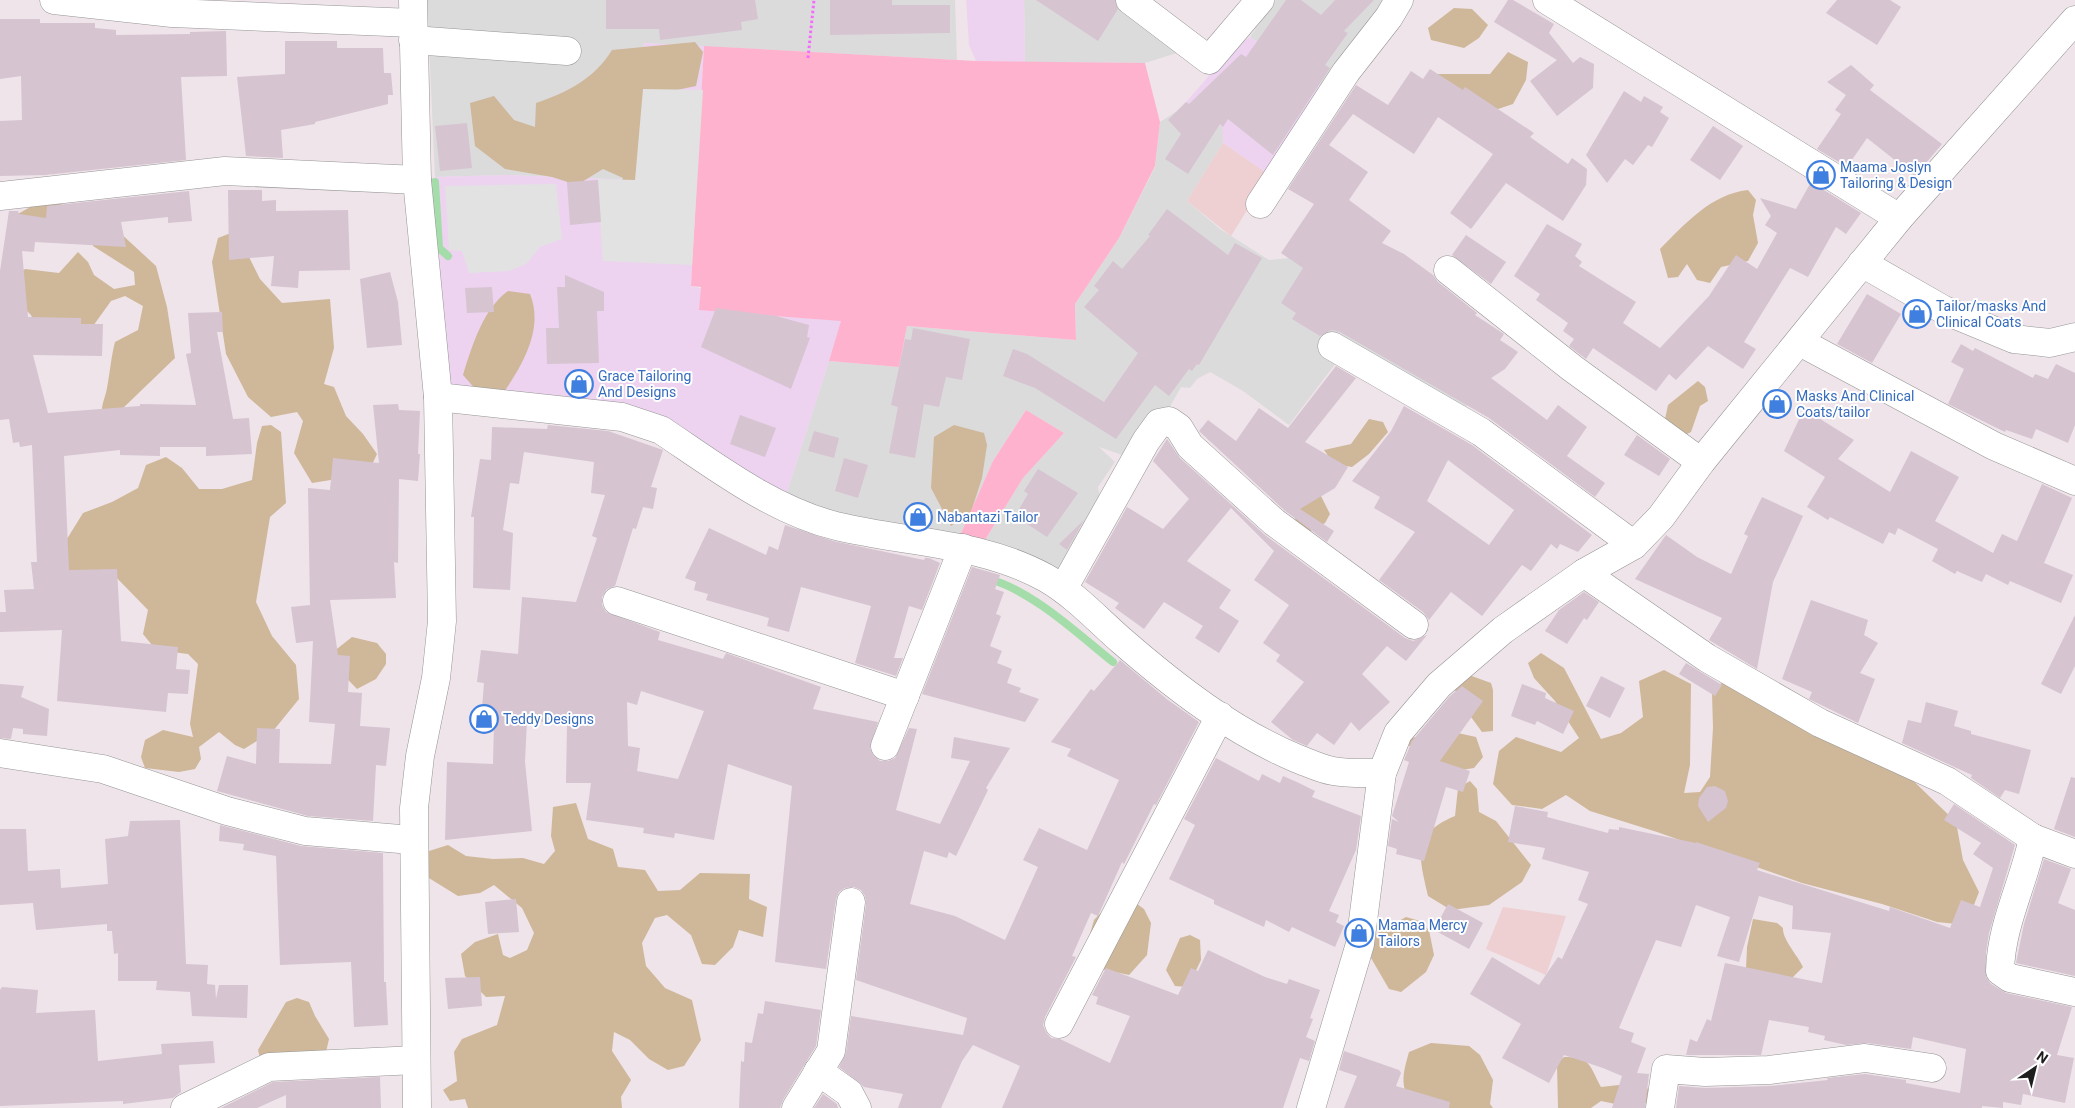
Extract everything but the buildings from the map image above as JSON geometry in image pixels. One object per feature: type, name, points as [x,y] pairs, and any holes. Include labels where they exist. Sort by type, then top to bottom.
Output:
[{"type":"street","points":[[54,0],[413,21],[568,51]]},
{"type":"street","points":[[1130,0],[1209,60],[1260,0]]},
{"type":"street","points":[[1260,204],[1346,72],[1389,17],[1398,0]]},
{"type":"street","points":[[1547,0],[1899,218]]},
{"type":"street","points":[[1311,1108],[1360,944],[1382,773],[1398,733],[1439,685],[1503,630],[1584,573],[1634,545],[1661,517],[1701,462],[1899,218],[2075,20]]},
{"type":"street","points":[[413,21],[417,180],[438,397],[442,622],[436,678],[420,756],[412,840],[417,1108]]},
{"type":"street","points":[[0,196],[226,172],[417,180]]},
{"type":"street","points":[[1862,263],[1944,310],[2014,339],[2050,343],[2075,337]]},
{"type":"street","points":[[1448,270],[1572,368],[1701,462]]},
{"type":"street","points":[[1800,342],[1994,446],[2075,481]]},
{"type":"street","points":[[1332,346],[1481,432],[1634,545]]},
{"type":"street","points":[[438,397],[598,413],[646,424],[660,430],[759,493],[812,519],[861,531],[963,548],[1009,561],[1063,589],[1148,663],[1220,716],[1267,745],[1332,771],[1382,773]]},
{"type":"street","points":[[1063,589],[1146,441],[1159,423],[1169,421],[1179,428],[1190,446],[1274,522],[1414,624]]},
{"type":"street","points":[[886,746],[963,548]]},
{"type":"street","points":[[1584,573],[1707,658],[1820,723],[1947,782],[2033,838],[2075,854]]},
{"type":"street","points":[[617,601],[905,696]]},
{"type":"street","points":[[1059,1024],[1220,716]]},
{"type":"street","points":[[0,753],[103,769],[227,811],[305,831],[412,840]]},
{"type":"street","points":[[2033,838],[2029,859],[2005,929],[2000,971],[2010,978],[2075,992]]},
{"type":"street","points":[[796,1108],[818,1071],[828,1060],[831,1051],[851,902]]},
{"type":"street","points":[[1660,1108],[1666,1069],[1704,1072],[1769,1070],[1865,1058],[1932,1068]]},
{"type":"street","points":[[185,1108],[269,1066],[416,1060]]},
{"type":"street","points":[[818,1071],[849,1093],[857,1108]]},
{"type":"path","points":[[808,58],[814,0]]},
{"type":"shaded area","points":[[427,0],[955,0],[957,60],[644,43],[635,180],[507,175],[435,177]]},
{"type":"shaded area","points":[[966,0],[1024,0],[1025,62],[976,61],[969,45]]},
{"type":"shaded area","points":[[1024,0],[1120,0],[1177,53],[1145,63],[1025,62]]},
{"type":"shaded area","points":[[1276,0],[1384,0],[1384,6],[1325,88],[1250,37]]},
{"type":"shaded area","points":[[1454,8],[1472,9],[1488,25],[1479,38],[1464,48],[1431,40],[1428,28]]},
{"type":"shaded area","points":[[1250,37],[1325,88],[1269,175],[1223,143],[1222,127],[1191,102],[1181,108],[1233,48]]},
{"type":"shaded area","points":[[695,42],[703,52],[696,86],[667,92],[644,222],[616,206],[623,178],[603,169],[577,185],[552,177],[505,169],[475,146],[470,103],[494,96],[514,120],[535,127],[536,103],[569,89],[588,77],[612,50]]},
{"type":"shaded area","points":[[644,43],[704,46],[691,286],[842,321],[786,495],[659,435],[450,388],[440,295],[435,177],[507,175],[635,180],[643,89]]},
{"type":"shaded area","points":[[1508,52],[1528,62],[1526,80],[1513,104],[1498,109],[1454,93],[1437,74],[1490,74]]},
{"type":"shaded area","points":[[643,89],[703,90],[692,265],[603,261],[597,179],[635,180]]},
{"type":"shaded area","points":[[1191,102],[1223,127],[1223,143],[1187,201],[1220,229],[1269,260],[1289,258],[1327,284],[1485,377],[1464,410],[1339,359],[1289,425],[1243,391],[1210,372],[1197,379],[1190,388],[1181,387],[1158,428],[1125,456],[1099,447],[1115,462],[1098,487],[1101,503],[1053,579],[977,553],[1023,478],[1064,433],[1026,410],[993,461],[955,547],[863,524],[786,495],[829,361],[899,367],[907,326],[1076,340],[1075,304],[1119,238],[1155,167],[1160,122]]},
{"type":"shaded area","points":[[1223,143],[1269,175],[1231,236],[1187,201]]},
{"type":"shaded area","points":[[556,184],[562,239],[540,247],[526,264],[509,271],[469,273],[462,251],[449,250],[445,186]]},
{"type":"shaded area","points":[[1748,190],[1756,200],[1753,215],[1758,243],[1748,261],[1721,267],[1710,283],[1697,280],[1687,264],[1678,277],[1668,278],[1660,249],[1689,220],[1710,204],[1722,197]]},
{"type":"shaded area","points":[[39,202],[60,202],[68,213],[53,237],[18,214]]},
{"type":"shaded area","points":[[118,231],[156,266],[167,307],[175,358],[120,411],[102,415],[115,342],[138,330],[143,306],[125,296],[111,301],[88,333],[40,336],[31,315],[17,301],[11,283],[25,269],[59,273],[78,252],[88,262],[94,275],[114,289],[135,285],[134,272],[93,246],[92,232]]},
{"type":"shaded area","points":[[236,231],[260,279],[282,303],[330,299],[334,348],[324,384],[334,387],[346,416],[363,434],[377,454],[370,469],[337,479],[312,483],[294,453],[303,421],[297,412],[271,417],[248,397],[226,354],[212,262],[218,238]]},
{"type":"shaded area","points":[[508,291],[530,294],[535,320],[533,333],[524,358],[504,392],[477,391],[463,375],[485,318],[499,299]]},
{"type":"shaded area","points":[[1698,381],[1705,387],[1708,401],[1700,406],[1691,432],[1677,439],[1664,424],[1668,405]]},
{"type":"shaded area","points":[[1369,419],[1383,422],[1388,432],[1369,454],[1352,467],[1334,464],[1324,450],[1351,444]]},
{"type":"shaded area","points":[[271,425],[281,432],[286,503],[270,517],[256,602],[272,636],[296,665],[299,699],[273,731],[244,749],[235,745],[219,732],[199,747],[201,759],[195,769],[179,772],[145,768],[141,757],[145,740],[163,730],[193,737],[190,724],[198,664],[188,654],[156,650],[143,634],[148,610],[112,573],[72,586],[62,547],[83,513],[112,502],[138,488],[146,465],[166,457],[182,468],[199,489],[222,489],[252,480],[257,443],[262,426]]},
{"type":"shaded area","points":[[954,425],[984,433],[987,445],[982,478],[971,512],[951,526],[931,488],[934,437]]},
{"type":"shaded area","points":[[1317,488],[1330,514],[1325,523],[1303,535],[1297,526],[1292,507]]},
{"type":"shaded area","points":[[352,637],[377,643],[386,654],[386,664],[376,679],[357,689],[332,663],[328,656]]},
{"type":"shaded area","points":[[1541,653],[1564,668],[1601,739],[1621,733],[1643,717],[1639,681],[1664,670],[1691,684],[1690,765],[1684,793],[1700,792],[1710,777],[1713,728],[1712,693],[1731,673],[1875,744],[1956,822],[1963,860],[1979,892],[1966,925],[1937,922],[1882,904],[1802,883],[1657,832],[1590,811],[1566,795],[1542,809],[1512,805],[1493,784],[1499,751],[1516,737],[1561,752],[1579,738],[1555,701],[1534,678],[1528,663]]},
{"type":"shaded area","points":[[1469,675],[1491,683],[1493,690],[1493,731],[1482,732],[1463,706],[1454,688]]},
{"type":"shaded area","points":[[1453,732],[1476,737],[1483,757],[1474,768],[1455,771],[1417,754],[1403,739]]},
{"type":"shaded area","points":[[1470,781],[1477,789],[1479,812],[1496,821],[1531,865],[1522,882],[1489,905],[1451,910],[1428,896],[1422,870],[1422,848],[1425,839],[1431,831],[1455,816],[1458,788]]},
{"type":"shaded area","points":[[576,803],[588,839],[613,849],[618,867],[645,870],[658,891],[680,890],[700,873],[750,874],[749,899],[767,907],[763,937],[739,930],[733,947],[715,965],[702,964],[691,935],[667,915],[655,918],[642,943],[646,966],[665,988],[692,1000],[701,1040],[684,1066],[668,1070],[649,1059],[630,1040],[614,1032],[612,1051],[631,1080],[621,1097],[622,1108],[468,1108],[465,1099],[450,1101],[443,1090],[457,1081],[454,1052],[462,1039],[497,1025],[505,996],[486,997],[465,976],[461,954],[475,942],[498,934],[503,955],[510,958],[527,950],[534,933],[522,908],[494,885],[480,893],[458,896],[424,875],[429,851],[448,845],[466,856],[493,859],[523,858],[544,864],[555,851],[551,836],[553,807]]},
{"type":"shaded area","points":[[1112,901],[1133,901],[1144,909],[1151,923],[1147,955],[1129,975],[1096,968],[1084,955],[1094,920]]},
{"type":"shaded area","points":[[1503,907],[1566,916],[1546,975],[1486,949]]},
{"type":"shaded area","points":[[1406,917],[1420,921],[1429,930],[1434,955],[1426,972],[1401,992],[1389,989],[1371,958],[1376,934]]},
{"type":"shaded area","points":[[1753,919],[1777,923],[1783,928],[1785,937],[1803,967],[1791,979],[1746,969],[1747,947]]},
{"type":"shaded area","points":[[1190,935],[1200,940],[1201,960],[1188,987],[1175,986],[1166,970],[1180,938]]},
{"type":"shaded area","points":[[297,998],[309,1002],[329,1039],[326,1052],[261,1062],[258,1050],[286,1002]]},
{"type":"shaded area","points":[[1431,1043],[1469,1046],[1480,1055],[1493,1080],[1490,1104],[1493,1108],[1413,1108],[1404,1087],[1405,1068],[1409,1052]]},
{"type":"shaded area","points":[[1564,1057],[1573,1057],[1588,1064],[1601,1087],[1634,1085],[1652,1091],[1648,1103],[1625,1106],[1601,1101],[1591,1108],[1558,1108],[1557,1063]]},
{"type":"sand","points":[[704,46],[976,61],[1145,63],[1160,122],[1155,166],[1119,238],[1075,304],[1076,340],[907,326],[899,367],[829,361],[841,321],[699,310],[701,287],[691,286]]},
{"type":"sand","points":[[1026,410],[1064,433],[1023,478],[977,553],[955,547],[993,461]]},
{"type":"waterway","points":[[435,182],[439,248],[448,256]]},
{"type":"waterway","points":[[989,579],[1006,585],[1038,603],[1113,662]]},
{"type":"place","name":"Maama Joslyn Tailoring & Design","points":[[1821,175]]},
{"type":"place","name":"Tailor/masks And Clinical Coats","points":[[1917,314]]},
{"type":"place","name":"Grace Tailoring And Designs","points":[[579,384]]},
{"type":"place","name":"Masks And Clinical Coats/tailor","points":[[1777,404]]},
{"type":"place","name":"Nabantazi Tailor","points":[[918,517]]},
{"type":"place","name":"Teddy Designs","points":[[484,719]]},
{"type":"place","name":"Mamaa Mercy Tailors","points":[[1359,933]]}]
